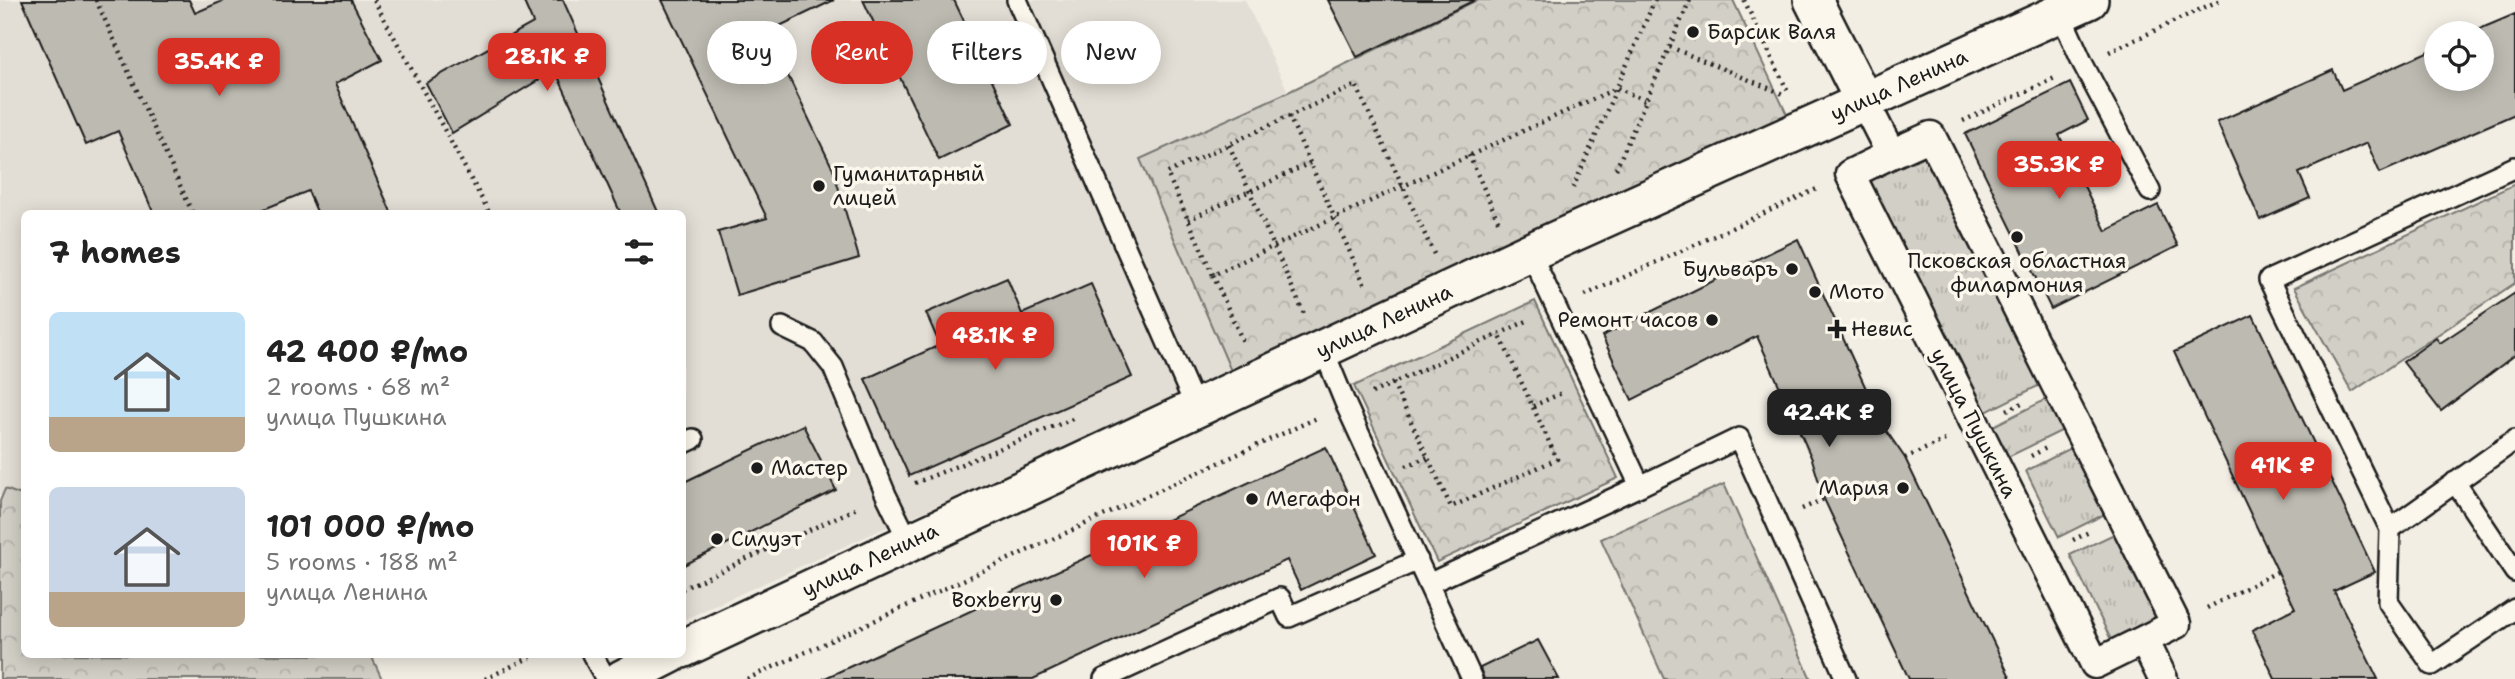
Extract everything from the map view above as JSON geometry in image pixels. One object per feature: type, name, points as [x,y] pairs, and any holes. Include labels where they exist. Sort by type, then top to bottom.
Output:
[{"type":"street","points":[[1812,0],[1891,154]]},
{"type":"street","name":"улица Ленина","points":[[686,647],[1196,408],[1315,334],[1530,252],[2075,6]]},
{"type":"street","points":[[1850,174],[1931,136],[2176,624]]},
{"type":"street","name":"улица Пушкина","points":[[1850,174],[2095,664],[2176,624]]},
{"type":"street","points":[[2144,640],[2163,679]]},
{"type":"street","points":[[622,679],[663,658]]},
{"type":"lane","points":[[1017,0],[1196,408]]},
{"type":"lane","points":[[2075,6],[2083,64],[2150,191]]},
{"type":"lane","points":[[2515,167],[2269,280],[2390,529],[2388,602],[2432,664],[2515,609]]},
{"type":"lane","points":[[1530,252],[1640,486]]},
{"type":"lane","points":[[782,327],[813,342],[833,367],[886,495],[909,542]]},
{"type":"lane","points":[[1315,334],[1472,679]]},
{"type":"lane","points":[[1428,584],[1739,438],[1846,679]]},
{"type":"lane","points":[[2390,529],[2515,440]]},
{"type":"lane","points":[[2455,482],[2515,572]]},
{"type":"lane","points":[[1104,679],[1280,598],[1289,617],[1418,560]]},
{"type":"lane","points":[[594,658],[606,679]]},
{"type":"path","points":[[96,0],[191,210]]},
{"type":"path","points":[[374,0],[488,210]]},
{"type":"path","points":[[1569,198],[1655,0]]},
{"type":"path","points":[[1613,178],[1690,0]]},
{"type":"path","points":[[1670,47],[1790,97]]},
{"type":"path","points":[[1245,346],[1167,173],[1356,85],[1436,258]]},
{"type":"path","points":[[1213,275],[1469,155],[1618,89],[1646,101]]},
{"type":"path","points":[[1289,116],[1367,290]]},
{"type":"path","points":[[1229,145],[1315,334]]},
{"type":"path","points":[[1469,155],[1501,228]]},
{"type":"path","points":[[1188,220],[1310,163]]},
{"type":"path","points":[[747,679],[1850,174]]},
{"type":"path","points":[[1393,383],[1451,507],[1557,459],[1499,334]]},
{"type":"path","points":[[1905,458],[2056,386]]},
{"type":"path","points":[[1998,471],[2080,432]]},
{"type":"path","points":[[2041,556],[2121,516]]},
{"type":"path","points":[[2176,624],[2277,572]]},
{"type":"path","points":[[485,679],[529,658]]},
{"type":"shaded area","points":[[0,0],[1245,0],[1288,92],[1140,159],[1234,378],[876,532],[686,619],[686,210],[21,210],[21,495],[5,489],[0,501]]},
{"type":"green space","points":[[1477,0],[1733,0],[1790,121],[1234,378],[1140,159],[1288,92]]},
{"type":"green space","points":[[1923,148],[2042,384],[1984,413],[1865,177]]},
{"type":"green space","points":[[2515,184],[2515,283],[2352,392],[2294,288]]},
{"type":"green space","points":[[1535,301],[1618,478],[1437,562],[1354,386]]},
{"type":"green space","points":[[2047,399],[2063,430],[2008,457],[1993,426]]},
{"type":"green space","points":[[2071,448],[2105,514],[2059,537],[2026,471]]},
{"type":"green space","points":[[1724,484],[1811,679],[1664,679],[1601,539]]},
{"type":"green space","points":[[5,489],[21,495],[21,658],[372,658],[382,679],[0,679],[0,501]]},
{"type":"green space","points":[[2116,533],[2159,621],[2113,644],[2070,555]]},
{"type":"building","points":[[22,0],[189,0],[195,13],[225,0],[351,0],[382,60],[335,84],[390,210],[316,210],[308,191],[262,210],[152,210],[118,131],[86,145]]},
{"type":"building","points":[[523,0],[563,0],[657,210],[619,210],[555,70],[452,133],[426,83],[533,23]]},
{"type":"building","points":[[662,0],[834,0],[790,21],[707,21],[707,84],[792,84],[833,169],[859,258],[737,295],[718,232],[767,218]]},
{"type":"building","points":[[863,0],[954,0],[964,21],[927,21],[927,84],[994,84],[1013,124],[939,160],[903,84],[913,84],[913,21],[873,21]]},
{"type":"building","points":[[1328,0],[1475,0],[1357,57]]},
{"type":"building","points":[[2515,14],[2515,114],[2380,173],[2367,143],[2299,173],[2310,198],[2260,220],[2217,122],[2333,70],[2342,90],[2424,53],[2424,91],[2494,91],[2494,23]]},
{"type":"building","points":[[2070,83],[2088,120],[2059,135],[2106,231],[2158,205],[2178,246],[2051,309],[1965,134]]},
{"type":"building","points":[[1798,239],[1883,426],[1905,458],[2011,679],[1909,679],[1824,499],[1812,459],[1757,336],[1632,400],[1602,336]]},
{"type":"building","points":[[1007,278],[1022,314],[1091,284],[1132,377],[909,476],[865,379],[940,345],[926,313]]},
{"type":"building","points":[[2515,293],[2515,355],[2441,411],[2403,362],[2436,338],[2440,343]]},
{"type":"building","points":[[2253,315],[2375,572],[2334,591],[2378,679],[2275,679],[2252,630],[2295,608],[2174,352]]},
{"type":"building","points":[[803,425],[836,490],[686,564],[686,481]]},
{"type":"building","points":[[1326,447],[1376,554],[1301,590],[1287,560],[1033,679],[823,679]]},
{"type":"building","points":[[1538,640],[1559,679],[1484,679],[1480,668]]},
{"type":"place","name":"Барсик Валя","points":[[1693,32]]},
{"type":"place","name":"Гуманитарный лицей","points":[[819,186]]},
{"type":"place","name":"Псковская областная филармония","points":[[2017,237]]},
{"type":"place","name":"Бульваръ","points":[[1792,269]]},
{"type":"place","name":"Мото","points":[[1815,292]]},
{"type":"place","name":"Ремонт часов","points":[[1712,320]]},
{"type":"place","name":"Невис","points":[[1837,329]]},
{"type":"place","name":"Мастер","points":[[757,468]]},
{"type":"place","name":"Мария","points":[[1903,488]]},
{"type":"place","name":"Мегафон","points":[[1252,499]]},
{"type":"place","name":"Силуэт","points":[[717,539]]},
{"type":"place","name":"Boxberry","points":[[1056,600]]}]
